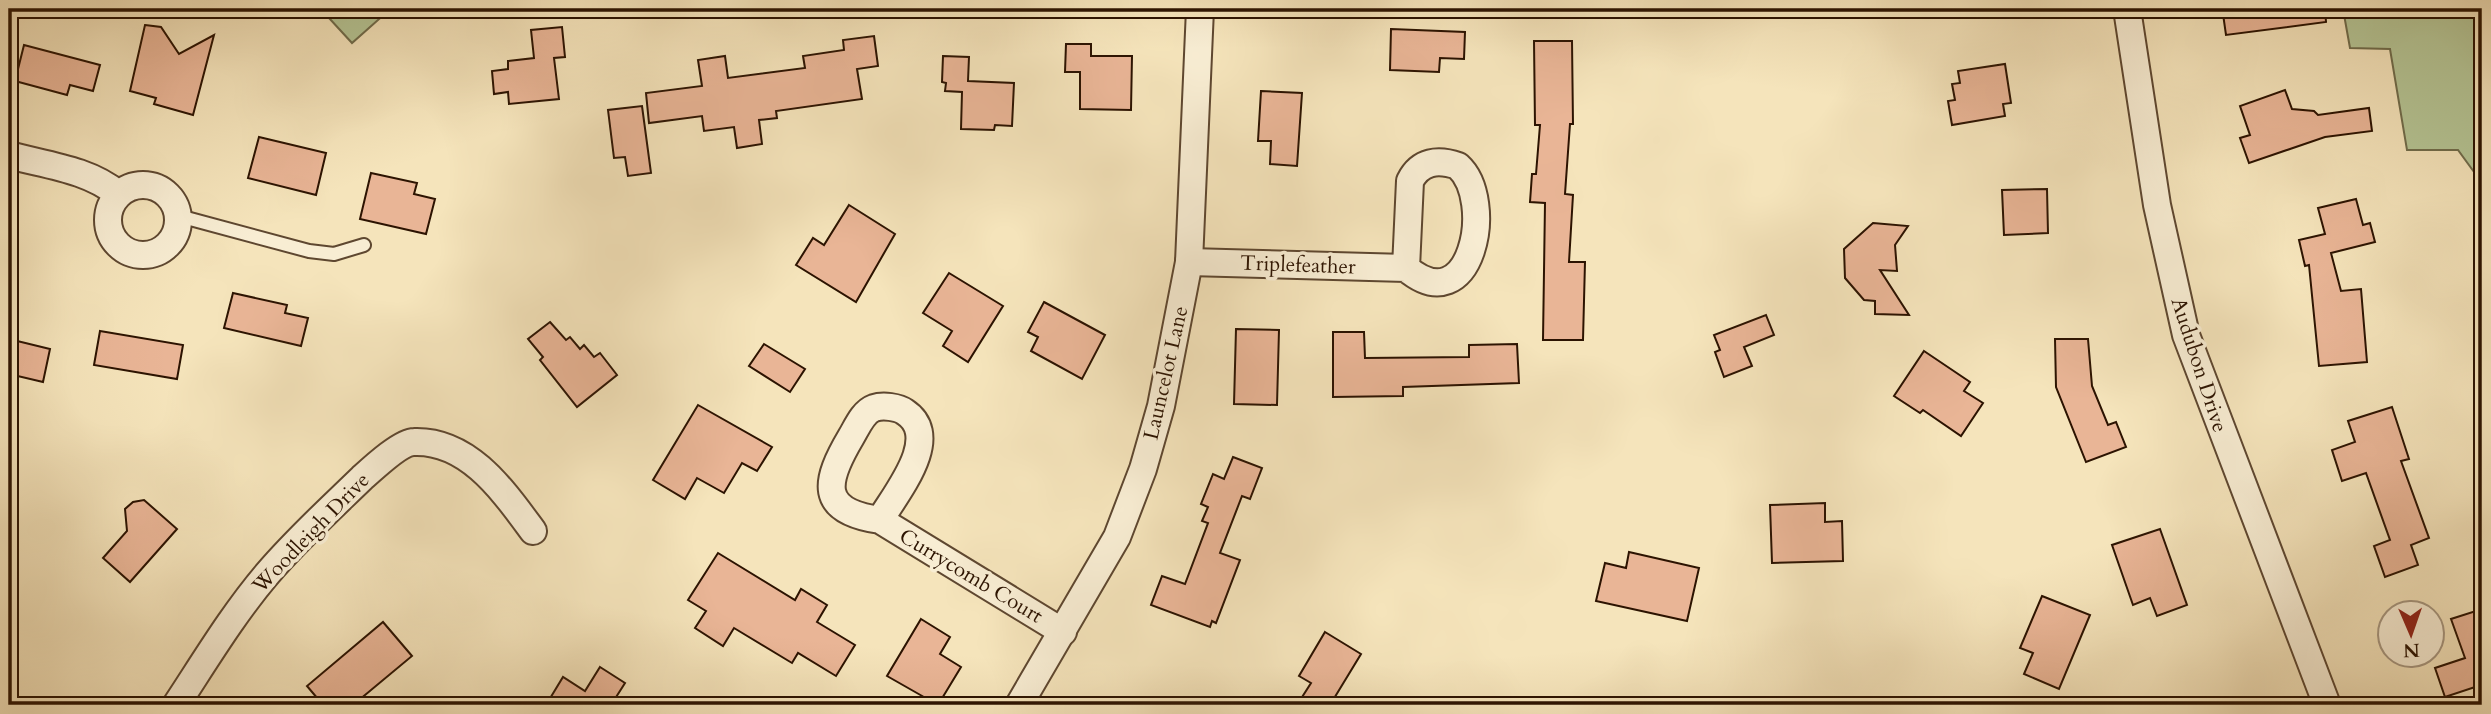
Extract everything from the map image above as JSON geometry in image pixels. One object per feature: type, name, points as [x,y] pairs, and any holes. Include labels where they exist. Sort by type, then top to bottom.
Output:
[{"type":"street","name":"Launcelot Lane","points":[[1019,705],[1116,537],[1143,468],[1161,406],[1189,262],[1199,9]]},
{"type":"street","name":"Audubon Drive","points":[[2127,9],[2157,205],[2186,335],[2327,705]]},
{"type":"street","points":[[9,155],[85,175],[104,182],[118,194]]},
{"type":"street","points":[[141,184],[155,186],[174,202],[179,216],[178,228],[166,247],[153,254],[127,251],[116,243],[108,229],[111,204],[118,194],[141,184]]},
{"type":"street","name":"Triplefeather","points":[[1189,262],[1406,268]]},
{"type":"street","name":"Woodleigh Drive","points":[[176,705],[267,574],[376,466],[411,442],[437,444],[460,453],[490,478],[533,531]]},
{"type":"street","name":"Currycomb Court","points":[[880,520],[1063,632]]},
{"type":"lane","points":[[179,216],[309,251],[334,254],[364,245]]},
{"type":"green space","points":[[339,9],[384,9],[387,12],[352,43],[329,18]]},
{"type":"green space","points":[[2343,9],[2482,9],[2482,183],[2458,150],[2407,150],[2390,49],[2350,48]]},
{"type":"building","points":[[2249,9],[2325,9],[2326,22],[2226,35],[2223,14]]},
{"type":"building","points":[[145,25],[161,27],[179,54],[214,35],[193,115],[154,104],[156,98],[130,91]]},
{"type":"building","points":[[562,27],[565,57],[554,58],[559,99],[509,104],[508,92],[494,94],[492,71],[508,69],[508,61],[534,58],[531,30]]},
{"type":"building","points":[[1391,29],[1465,32],[1464,59],[1440,58],[1439,72],[1390,70]]},
{"type":"building","points":[[874,36],[878,66],[857,69],[862,99],[776,111],[777,118],[759,120],[762,144],[737,148],[734,127],[704,131],[702,116],[649,123],[646,93],[702,86],[698,60],[725,56],[728,78],[805,68],[803,56],[844,50],[843,40]]},
{"type":"building","points":[[1534,41],[1572,41],[1573,124],[1570,124],[1565,194],[1573,195],[1569,262],[1585,262],[1583,340],[1543,340],[1545,203],[1530,202],[1532,174],[1536,174],[1540,125],[1535,125]]},
{"type":"building","points":[[1066,44],[1091,44],[1091,56],[1132,56],[1131,110],[1080,109],[1080,72],[1065,72]]},
{"type":"building","points":[[24,45],[100,65],[93,91],[70,85],[67,95],[15,81]]},
{"type":"building","points":[[943,56],[969,57],[968,81],[1014,83],[1012,126],[995,125],[994,130],[961,129],[962,92],[945,91],[946,83],[942,82]]},
{"type":"building","points":[[2005,64],[2011,103],[2003,104],[2005,116],[1952,125],[1948,101],[1955,100],[1952,84],[1960,83],[1958,71]]},
{"type":"building","points":[[2285,90],[2292,109],[2314,111],[2318,115],[2369,108],[2372,131],[2325,137],[2249,163],[2240,138],[2250,135],[2240,106]]},
{"type":"building","points":[[1261,91],[1302,93],[1297,166],[1270,164],[1271,141],[1258,141]]},
{"type":"building","points":[[642,106],[651,173],[628,176],[625,157],[614,158],[608,110]]},
{"type":"building","points":[[259,137],[326,153],[316,195],[248,178]]},
{"type":"building","points":[[371,173],[417,183],[414,194],[435,199],[426,234],[360,219]]},
{"type":"building","points":[[2047,189],[2048,233],[2004,235],[2002,190]]},
{"type":"building","points":[[2356,199],[2363,225],[2370,223],[2375,242],[2331,253],[2341,291],[2361,289],[2367,362],[2319,366],[2309,265],[2305,266],[2299,240],[2325,234],[2318,208]]},
{"type":"building","points":[[849,205],[895,234],[856,302],[796,265],[813,238],[824,245]]},
{"type":"building","points":[[1873,223],[1908,226],[1895,245],[1897,271],[1880,270],[1909,315],[1875,314],[1875,301],[1864,300],[1845,278],[1844,249]]},
{"type":"building","points":[[949,273],[1003,306],[968,362],[943,346],[952,331],[923,313]]},
{"type":"building","points":[[233,293],[287,305],[285,313],[308,318],[301,346],[224,328]]},
{"type":"building","points":[[1044,302],[1105,335],[1082,379],[1031,351],[1038,337],[1028,332]]},
{"type":"building","points":[[1766,315],[1774,335],[1744,347],[1752,366],[1724,377],[1715,352],[1720,350],[1714,335]]},
{"type":"building","points":[[550,322],[566,340],[570,337],[580,349],[584,345],[594,357],[600,353],[617,375],[577,407],[540,360],[543,357],[528,339]]},
{"type":"building","points":[[1236,329],[1279,330],[1277,405],[1234,404]]},
{"type":"building","points":[[100,331],[183,345],[177,379],[94,365]]},
{"type":"building","points":[[1333,332],[1364,332],[1365,358],[1469,357],[1469,345],[1517,344],[1519,383],[1403,387],[1403,396],[1333,397]]},
{"type":"building","points":[[9,339],[50,349],[43,382],[9,374]]},
{"type":"building","points":[[2055,339],[2088,339],[2092,386],[2108,425],[2116,422],[2126,447],[2086,462],[2056,387]]},
{"type":"building","points":[[764,344],[805,369],[790,392],[749,366]]},
{"type":"building","points":[[1924,351],[1970,382],[1964,391],[1983,403],[1961,436],[1923,410],[1920,413],[1894,396]]},
{"type":"building","points":[[698,405],[772,447],[757,471],[742,463],[724,493],[697,478],[685,499],[653,480]]},
{"type":"building","points":[[2392,407],[2409,459],[2401,461],[2429,538],[2411,545],[2418,565],[2385,577],[2374,546],[2390,540],[2366,473],[2342,481],[2332,450],[2355,442],[2348,421]]},
{"type":"building","points":[[1233,457],[1262,468],[1250,499],[1242,496],[1220,553],[1240,560],[1216,623],[1212,621],[1210,627],[1151,605],[1162,576],[1185,584],[1208,523],[1202,521],[1208,507],[1201,504],[1213,474],[1224,479]]},
{"type":"building","points":[[144,500],[177,529],[130,582],[103,558],[127,531],[125,509],[133,502]]},
{"type":"building","points":[[1825,503],[1825,522],[1842,521],[1843,561],[1772,563],[1770,505]]},
{"type":"building","points":[[2160,529],[2187,605],[2157,616],[2150,598],[2133,605],[2112,545]]},
{"type":"building","points":[[1629,552],[1699,568],[1687,621],[1596,601],[1605,563],[1626,568]]},
{"type":"building","points":[[718,553],[795,600],[801,589],[827,605],[817,622],[855,645],[836,676],[798,653],[792,663],[734,628],[723,646],[695,628],[706,611],[688,600]]},
{"type":"building","points":[[2042,596],[2090,615],[2059,689],[2024,674],[2033,653],[2020,648]]},
{"type":"building","points":[[2482,609],[2482,699],[2479,699],[2475,687],[2445,697],[2435,668],[2446,668],[2446,664],[2465,658],[2451,619]]},
{"type":"building","points":[[921,619],[950,637],[940,654],[961,667],[938,705],[887,676]]},
{"type":"building","points":[[383,622],[412,656],[353,705],[323,705],[307,686]]},
{"type":"building","points":[[1325,632],[1361,654],[1330,705],[1297,705],[1311,683],[1299,676]]},
{"type":"building","points":[[600,667],[625,683],[611,705],[546,705],[563,677],[585,691]]}]
